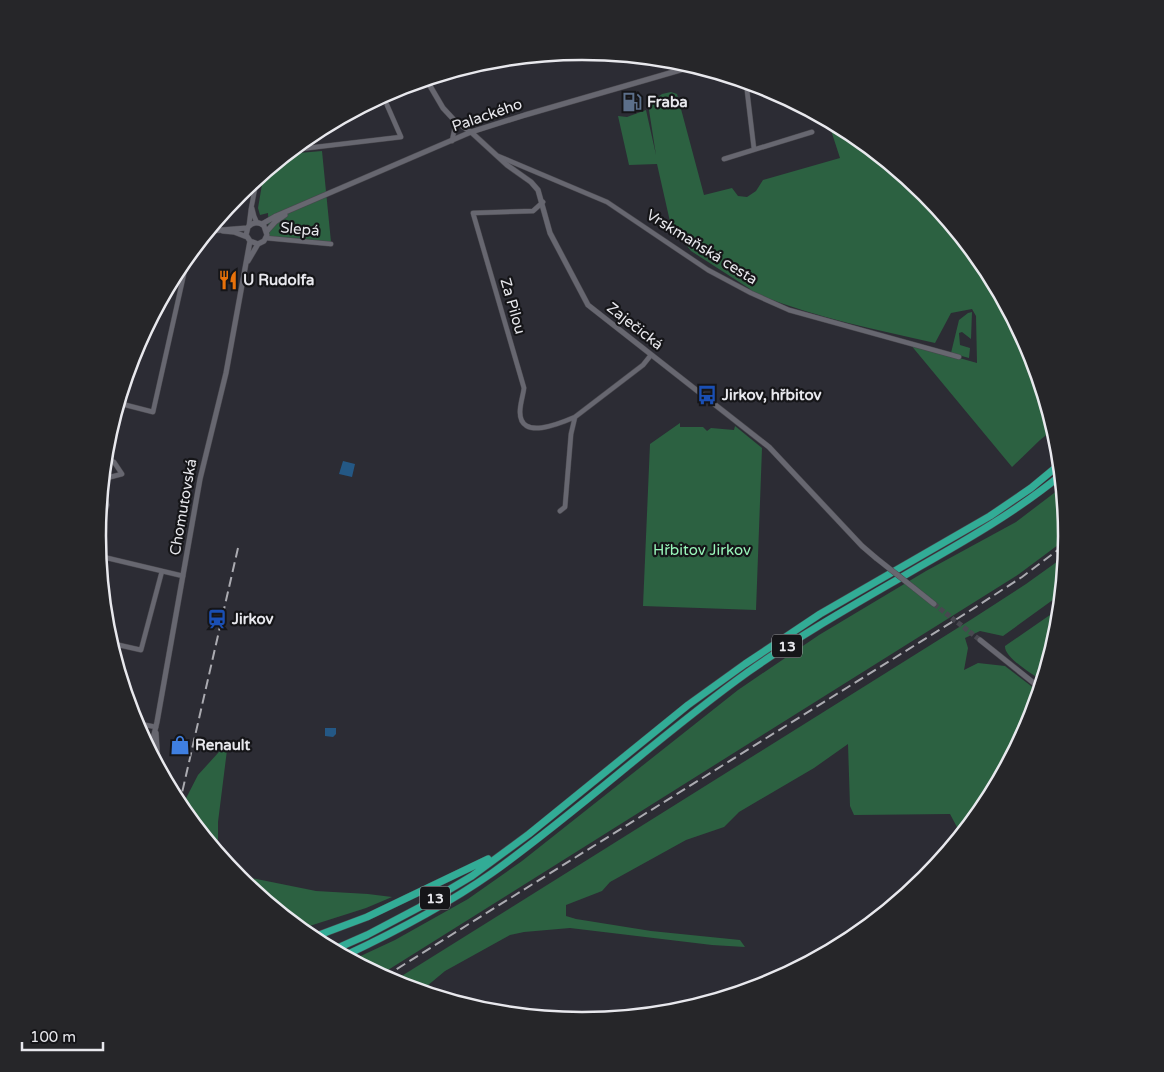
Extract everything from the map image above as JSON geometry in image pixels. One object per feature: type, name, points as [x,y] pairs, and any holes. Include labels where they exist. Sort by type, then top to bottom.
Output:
[{"type":"highway","name":"13","points":[[341,946],[420,907],[472,876],[529,834],[641,742],[745,664],[820,614],[990,516],[1031,488],[1053,470]]},
{"type":"highway","name":"13","points":[[352,952],[394,932],[484,878],[538,838],[694,712],[750,671],[825,621],[995,524],[1055,480]]},
{"type":"highway","points":[[321,934],[367,917],[432,887],[483,862],[529,834]]},
{"type":"street","name":"Palackého","points":[[260,223],[471,132],[680,70]]},
{"type":"street","name":"Zaječická","points":[[429,85],[443,108],[456,122],[471,132],[538,190],[543,202],[550,233],[588,305],[769,447],[862,546],[934,604]]},
{"type":"street","points":[[747,90],[754,149]]},
{"type":"street","points":[[306,148],[401,137],[386,105]]},
{"type":"street","points":[[452,141],[456,122]]},
{"type":"street","points":[[724,159],[812,132]]},
{"type":"street","name":"Vrskmaňská cesta","points":[[497,155],[607,202],[708,270],[751,293],[789,310],[959,357]]},
{"type":"street","name":"Chomutovská","points":[[152,741],[206,451],[226,372],[255,190]]},
{"type":"street","name":"Za Pilou","points":[[543,202],[533,211],[473,214],[524,388],[520,412],[521,418],[527,426],[535,429],[564,422],[575,417]]},
{"type":"street","points":[[252,207],[260,223],[267,231],[266,238]]},
{"type":"street","name":"Palackého","points":[[267,231],[277,220],[296,209]]},
{"type":"street","points":[[218,229],[248,227],[260,223]]},
{"type":"street","points":[[217,231],[234,232],[258,244]]},
{"type":"street","name":"Chomutovská","points":[[244,268],[258,244],[266,238]]},
{"type":"street","name":"Slepá","points":[[266,238],[331,244]]},
{"type":"street","points":[[124,405],[153,412],[183,276]]},
{"type":"street","points":[[560,511],[565,508],[571,434],[575,417],[643,365],[651,355]]},
{"type":"street","points":[[110,477],[122,474],[112,461]]},
{"type":"street","points":[[107,558],[183,576]]},
{"type":"street","points":[[119,645],[141,650],[162,571]]},
{"type":"street","points":[[980,640],[1035,684]]},
{"type":"street","points":[[146,726],[156,727],[157,751]]},
{"type":"green space","points":[[671,92],[677,94],[704,195],[732,188],[738,196],[747,197],[756,191],[763,180],[840,158],[831,131],[872,158],[896,178],[919,199],[960,246],[994,298],[1022,354],[1033,383],[1047,434],[1012,467],[910,344],[977,363],[976,316],[972,309],[951,313],[935,343],[842,321],[773,301],[751,292],[750,289],[691,251],[671,226],[657,164],[629,165],[618,116],[627,117],[646,110],[656,155],[649,110],[651,102],[662,94]]},
{"type":"green space","points":[[322,151],[331,242],[269,237],[268,213],[260,215],[258,208],[262,183],[299,153]]},
{"type":"green space","points":[[972,312],[971,339],[962,332],[959,333],[960,345],[970,348],[969,358],[951,353],[959,320]]},
{"type":"green space","name":"Hřbitov Jirkov","points":[[680,423],[680,427],[703,427],[707,431],[711,428],[734,430],[735,426],[762,448],[756,610],[643,606],[650,444]]},
{"type":"green space","points":[[1056,492],[1058,545],[1019,574],[387,970],[359,957],[395,940],[468,899],[522,861],[738,690],[819,635],[926,571],[1016,522]]},
{"type":"green space","points":[[1057,562],[1054,599],[1003,636],[980,631],[965,638],[968,648],[964,670],[978,663],[1005,666],[1033,688],[1009,747],[978,800],[958,829],[950,814],[854,815],[850,806],[848,744],[814,768],[739,812],[724,827],[686,840],[610,882],[602,891],[566,905],[566,916],[576,919],[651,931],[740,940],[745,947],[712,945],[570,928],[510,935],[445,971],[427,986],[401,976],[972,619]]},
{"type":"green space","points":[[1051,614],[1037,677],[1014,661],[1006,651],[1005,646]]},
{"type":"green space","points":[[228,742],[218,822],[218,841],[204,826],[186,799],[198,775]]},
{"type":"green space","points":[[250,878],[316,891],[392,897],[366,908],[309,926],[292,914]]},
{"type":"water","points":[[343,461],[355,464],[352,477],[339,474]]},
{"type":"water","points":[[325,728],[336,728],[336,734],[333,737],[325,736]]},
{"type":"tunnel","points":[[934,604],[980,640]]},
{"type":"railway","points":[[182,793],[238,548]]},
{"type":"railway","points":[[392,972],[968,612],[1022,577],[1058,550]]},
{"type":"place","name":"Fraba","points":[[632,102]]},
{"type":"place","name":"U Rudolfa","points":[[228,280]]},
{"type":"place","name":"Jirkov, hřbitov","points":[[707,395]]},
{"type":"place","name":"Jirkov","points":[[217,619]]},
{"type":"place","name":"Renault","points":[[180,745]]}]
